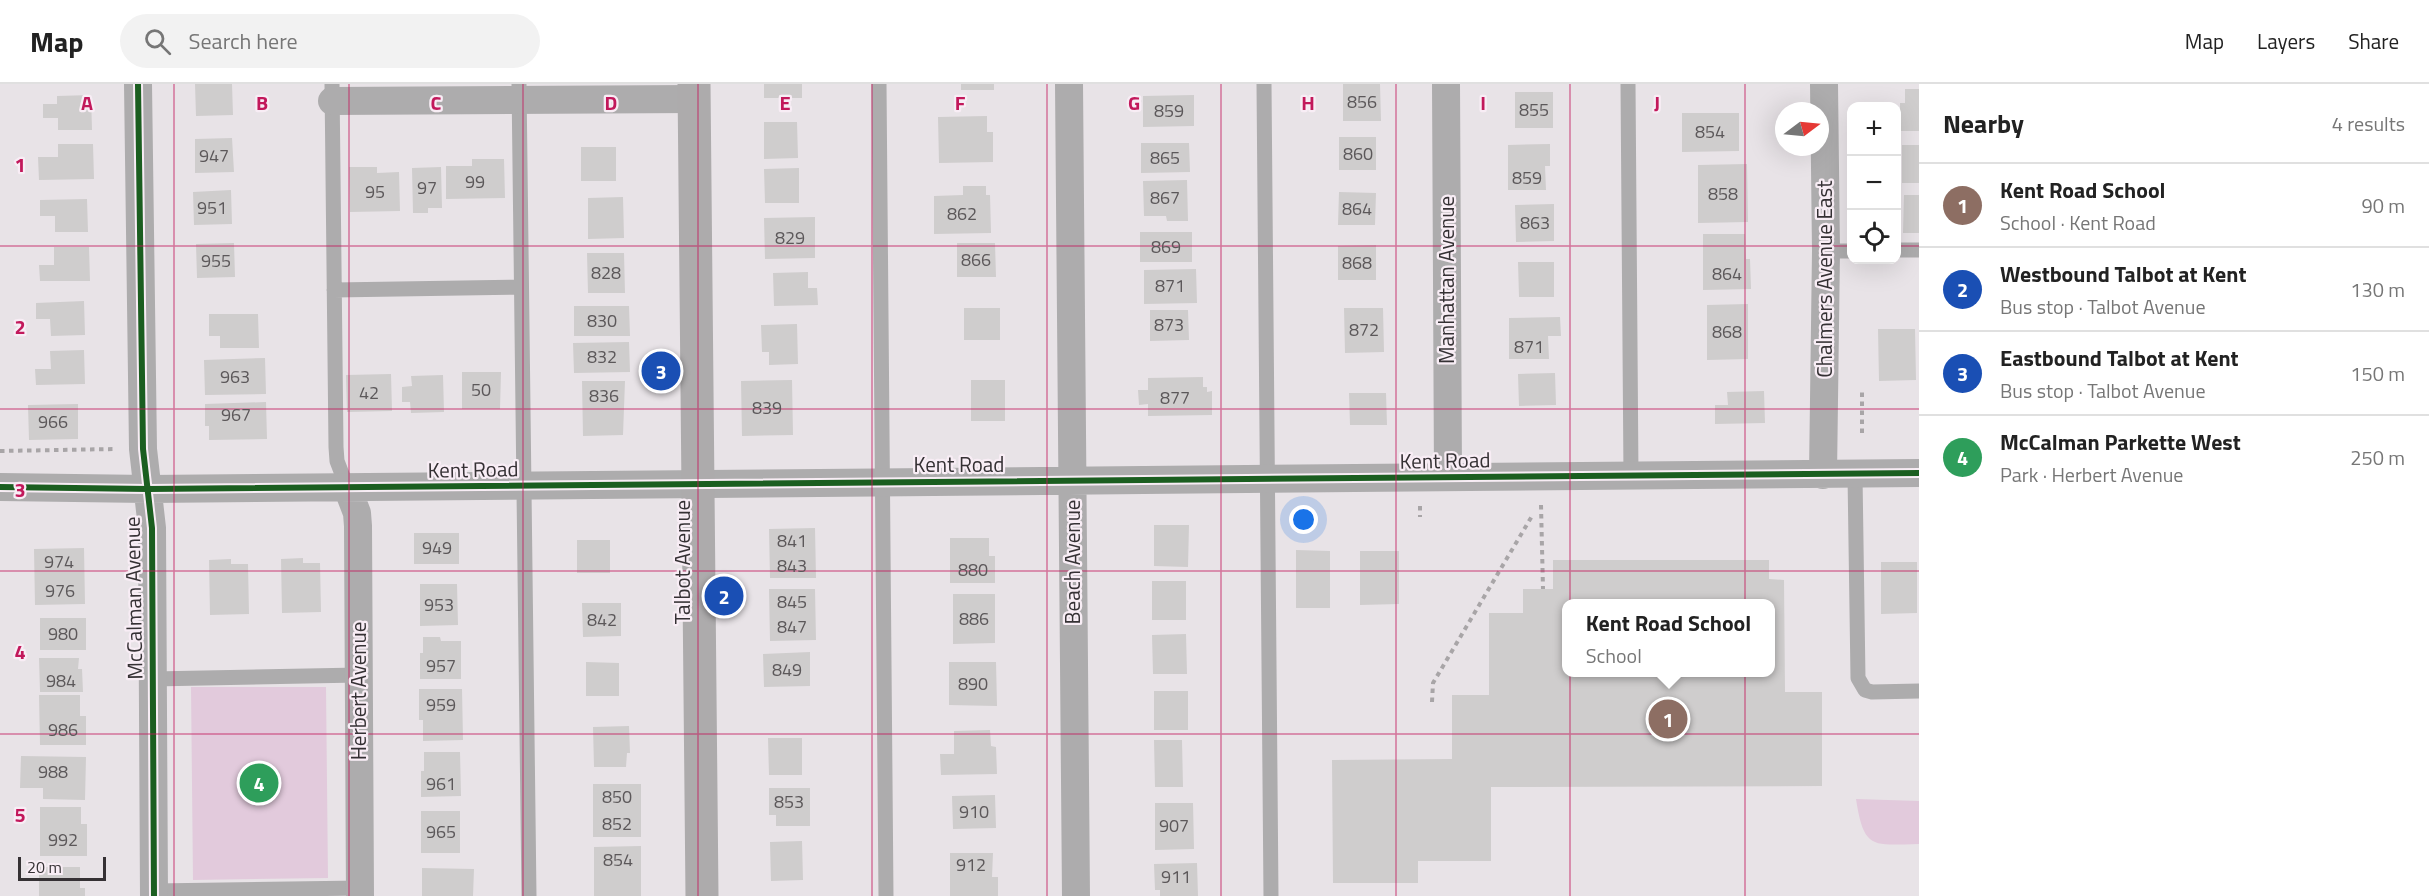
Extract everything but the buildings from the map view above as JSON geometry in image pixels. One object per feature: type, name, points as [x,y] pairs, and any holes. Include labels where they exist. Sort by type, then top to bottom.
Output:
[{"type":"street","name":"McCalman Avenue","points":[[138,84],[143,449],[152,528],[154,893]]},
{"type":"street","name":"Beach Avenue","points":[[1069,84],[1076,896]]},
{"type":"street","name":"Manhattan Avenue","points":[[1446,84],[1448,477]]},
{"type":"street","name":"Chalmers Avenue East","points":[[1823,475],[1839,251],[1824,84]]},
{"type":"street","points":[[332,92],[694,91]]},
{"type":"street","name":"Talbot Avenue","points":[[694,91],[702,896]]},
{"type":"street","name":"Kent Road","points":[[0,487],[347,488],[1919,473]]},
{"type":"street","name":"Herbert Avenue","points":[[347,488],[357,513],[358,526],[360,892]]},
{"type":"lane","points":[[879,84],[886,896]]},
{"type":"lane","points":[[1264,84],[1271,896]]},
{"type":"lane","points":[[1628,84],[1631,476]]},
{"type":"lane","points":[[332,92],[337,461],[347,488]]},
{"type":"lane","points":[[519,92],[529,896]]},
{"type":"lane","points":[[1901,250],[1919,250]]},
{"type":"lane","points":[[334,290],[522,287]]},
{"type":"lane","points":[[1855,475],[1858,678],[1865,690],[1872,692],[1919,691]]},
{"type":"lane","points":[[152,679],[359,675]]},
{"type":"lane","points":[[154,893],[360,892]]},
{"type":"path","points":[[1862,388],[1862,433]]},
{"type":"path","points":[[0,451],[143,449]]},
{"type":"path","points":[[1540,476],[1543,589]]},
{"type":"path","points":[[1432,702],[1433,683],[1532,516]]},
{"type":"shaded area","points":[[191,687],[326,687],[328,878],[193,880]]},
{"type":"shaded area","points":[[1856,799],[1919,801],[1919,844],[1890,845],[1873,841],[1863,828]]},
{"type":"cycle path","points":[[138,84],[143,449],[152,528],[154,896]]},
{"type":"cycle path","points":[[0,487],[148,489],[1919,473]]},
{"type":"place","name":"Eastbound Talbot at Kent","points":[[661,371]]},
{"type":"place","name":"Westbound Talbot at Kent","points":[[724,596]]},
{"type":"place","name":"Kent Road School","points":[[1668,719]]},
{"type":"place","name":"McCalman Parkette West","points":[[259,783]]}]
